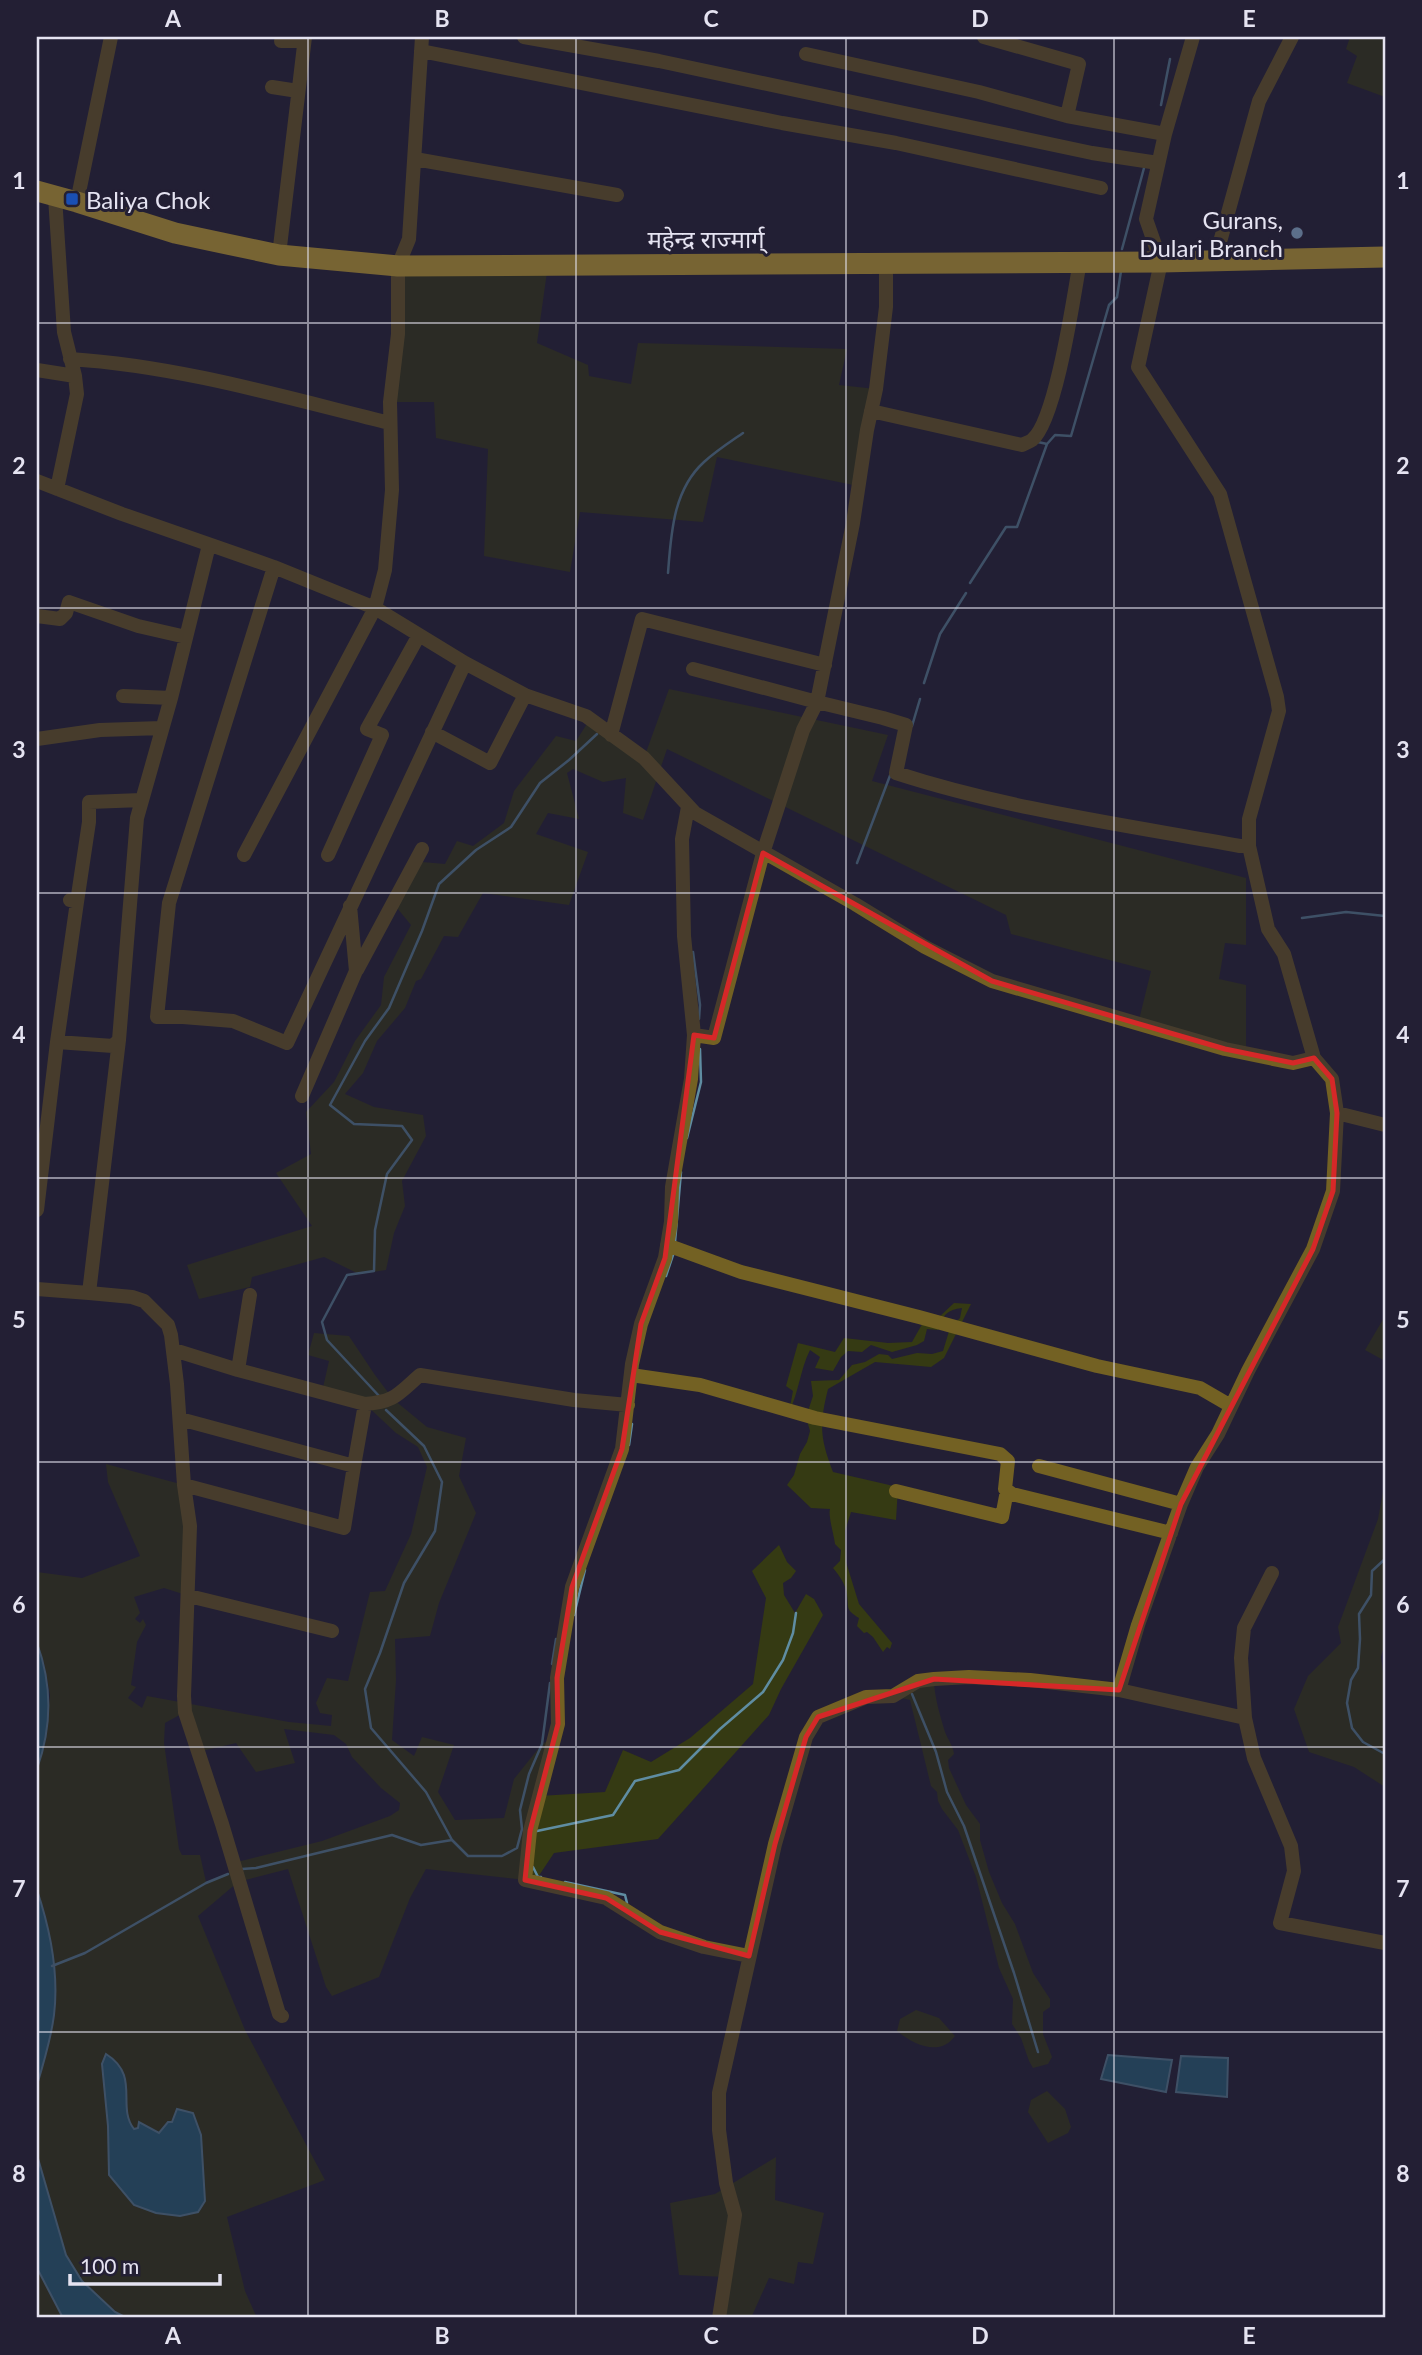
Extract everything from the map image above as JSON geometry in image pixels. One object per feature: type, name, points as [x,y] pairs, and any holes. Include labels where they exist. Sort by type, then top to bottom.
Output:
[{"type":"highway","name":"महेन्द्र राज्मार्ग्","points":[[46,194],[176,233],[279,255],[398,265],[1161,262],[1385,257]]},
{"type":"street","points":[[77,202],[111,37]]},
{"type":"street","points":[[524,37],[659,61],[1092,153],[1158,163]]},
{"type":"street","points":[[984,37],[1079,64],[1067,116]]},
{"type":"street","points":[[1119,1690],[1138,1625],[1197,1467],[1313,1249],[1333,1191],[1337,1113],[1332,1079],[1314,1058],[1284,954],[1268,929],[1249,846],[1249,820],[1279,711],[1264,647],[1220,494],[1138,367],[1161,262],[1146,219],[1165,134],[1193,37]]},
{"type":"street","points":[[1216,260],[1259,102],[1292,37]]},
{"type":"street","points":[[279,255],[305,39],[281,41]]},
{"type":"street","points":[[244,855],[375,608],[386,558],[391,490],[390,402],[398,334],[398,265],[409,239],[422,44],[757,118],[896,143],[1101,188]]},
{"type":"street","points":[[806,54],[979,92],[1067,116],[1165,134]]},
{"type":"street","points":[[272,87],[298,91]]},
{"type":"street","points":[[415,159],[617,195]]},
{"type":"street","points":[[46,194],[64,332],[77,394],[57,489]]},
{"type":"street","points":[[871,411],[1023,445],[1034,439],[1046,418],[1057,377],[1080,261]]},
{"type":"street","points":[[694,1035],[714,1038],[763,853],[803,730],[817,702],[853,523],[883,338],[886,263]]},
{"type":"street","points":[[70,359],[198,376],[390,423]]},
{"type":"street","points":[[37,370],[75,376]]},
{"type":"street","points":[[37,481],[375,608],[465,663],[525,695],[586,716],[644,758],[688,807],[925,947],[992,981],[1225,1049],[1293,1063],[1314,1058]]},
{"type":"street","points":[[89,1293],[119,1040],[137,818],[171,698],[209,545]]},
{"type":"street","points":[[274,568],[169,903],[157,1017],[233,1021],[287,1043],[465,663]]},
{"type":"street","points":[[37,616],[60,620],[66,613],[69,602],[138,626],[186,637]]},
{"type":"street","points":[[611,735],[642,619],[825,665]]},
{"type":"street","points":[[328,855],[382,736],[367,729],[419,635]]},
{"type":"street","points":[[693,669],[906,725],[896,773],[965,793],[1040,809],[1249,846]]},
{"type":"street","points":[[432,732],[490,763],[525,695]]},
{"type":"street","points":[[123,696],[171,698]]},
{"type":"street","points":[[37,739],[100,730],[162,728]]},
{"type":"street","points":[[37,1210],[74,901],[89,822],[89,802],[142,800]]},
{"type":"street","points":[[688,807],[682,839],[684,936],[694,1035],[691,1079],[675,1161],[671,1222],[665,1258],[640,1324],[622,1450],[572,1587],[557,1678],[558,1724],[530,1830],[525,1880],[606,1898],[660,1932],[704,1947],[749,1956]]},
{"type":"street","points":[[302,1096],[356,971],[422,849]]},
{"type":"street","points":[[350,905],[356,971]]},
{"type":"street","points":[[57,1042],[113,1046],[119,1040]]},
{"type":"street","points":[[1337,1113],[1385,1125]]},
{"type":"street","points":[[667,1245],[741,1272],[1097,1366],[1200,1388],[1231,1406]]},
{"type":"street","points":[[37,1289],[132,1297],[144,1301],[167,1325],[174,1350],[184,1485],[190,1526],[185,1712],[222,1824],[278,2014],[282,2015]]},
{"type":"street","points":[[238,1370],[250,1295]]},
{"type":"street","points":[[174,1350],[365,1404],[393,1399],[419,1375],[574,1400],[628,1405]]},
{"type":"street","points":[[631,1376],[700,1385],[815,1418],[1000,1454],[1008,1461],[1005,1489],[1013,1494],[1171,1534]]},
{"type":"street","points":[[184,1485],[344,1528],[365,1404]]},
{"type":"street","points":[[180,1419],[354,1466]]},
{"type":"street","points":[[1039,1466],[1181,1504]]},
{"type":"street","points":[[896,1491],[1002,1517],[1006,1496],[1013,1494]]},
{"type":"street","points":[[1272,1573],[1244,1628],[1241,1658],[1245,1718],[1254,1758],[1291,1846],[1294,1871],[1280,1923],[1385,1943]]},
{"type":"street","points":[[188,1596],[332,1631]]},
{"type":"street","points":[[719,2318],[735,2215],[726,2183],[719,2130],[719,2093],[782,1818],[806,1737],[818,1717],[866,1697],[893,1696],[918,1681],[970,1677],[1030,1680],[1119,1690],[1245,1718]]},
{"type":"highlighted area","points":[[763,853],[992,981],[1225,1049],[1293,1063],[1314,1058],[1332,1079],[1337,1113],[1333,1191],[1313,1249],[1181,1504],[1119,1690],[934,1679],[818,1717],[806,1737],[775,1844],[749,1956],[660,1932],[606,1898],[525,1880],[530,1831],[558,1724],[557,1678],[572,1587],[622,1449],[641,1324],[665,1258],[694,1035],[714,1038]]},
{"type":"green space","points":[[1350,37],[1385,37],[1385,97],[1347,83],[1357,56],[1346,49]]},
{"type":"green space","points":[[548,265],[537,343],[588,365],[589,376],[631,384],[638,343],[847,349],[839,385],[876,389],[858,486],[717,457],[703,522],[580,512],[570,572],[484,556],[488,449],[436,438],[434,402],[390,402],[398,266]]},
{"type":"green space","points":[[669,689],[888,735],[872,781],[1246,878],[1246,945],[1225,943],[1219,979],[1246,985],[1246,1053],[1138,1024],[1151,971],[1011,934],[1006,915],[667,749],[643,820],[623,813],[626,778],[603,782],[573,769],[567,773],[579,819],[548,813],[536,834],[588,852],[569,905],[483,893],[458,937],[444,936],[421,979],[416,981],[405,1008],[377,1041],[363,1073],[345,1094],[374,1107],[423,1115],[426,1136],[402,1181],[405,1206],[394,1233],[386,1270],[359,1274],[324,1257],[252,1277],[250,1287],[199,1299],[187,1265],[312,1226],[276,1173],[311,1154],[306,1112],[334,1082],[355,1041],[381,1005],[384,977],[411,925],[397,908],[422,862],[445,864],[457,841],[473,846],[504,823],[514,791],[556,736],[576,741],[590,719],[644,758]]},
{"type":"green space","points":[[954,1303],[971,1304],[944,1358],[931,1367],[875,1362],[828,1389],[825,1402],[822,1431],[833,1472],[898,1487],[896,1520],[851,1512],[845,1531],[846,1562],[859,1604],[892,1643],[890,1649],[887,1647],[883,1652],[873,1637],[857,1626],[859,1618],[850,1610],[845,1587],[833,1568],[840,1561],[841,1550],[835,1544],[830,1509],[811,1508],[787,1485],[794,1475],[810,1431],[806,1417],[813,1396],[811,1381],[839,1380],[852,1365],[865,1362],[879,1354],[888,1355],[892,1359],[943,1351],[950,1328],[960,1318],[962,1308],[946,1314],[938,1330],[927,1329],[924,1341],[917,1345],[892,1352],[871,1345],[862,1352],[848,1351],[833,1371],[815,1368],[820,1357],[810,1350],[789,1412],[793,1391],[786,1386],[798,1343],[835,1352],[844,1338],[888,1343],[912,1342],[925,1319],[938,1318]]},
{"type":"green space","points":[[1385,1316],[1385,1361],[1365,1350]]},
{"type":"green space","points":[[314,1333],[349,1336],[393,1399],[427,1427],[466,1438],[459,1476],[476,1513],[439,1603],[430,1636],[395,1639],[396,1680],[392,1740],[414,1756],[422,1737],[454,1745],[438,1792],[455,1820],[504,1818],[514,1779],[542,1744],[555,1737],[539,1796],[605,1792],[623,1750],[651,1762],[690,1738],[753,1684],[766,1598],[752,1571],[779,1545],[787,1562],[796,1571],[783,1583],[784,1595],[795,1613],[806,1594],[814,1599],[823,1615],[769,1715],[658,1839],[554,1853],[538,1877],[525,1880],[426,1869],[410,1898],[379,1977],[332,1996],[326,1987],[288,1869],[238,1882],[198,1916],[245,2030],[325,2180],[227,2217],[245,2291],[257,2318],[127,2318],[117,2313],[82,2281],[66,2255],[37,2155],[37,2085],[54,2014],[54,1966],[46,1917],[37,1890],[37,1769],[50,1695],[37,1643],[37,1572],[82,1578],[140,1556],[108,1482],[106,1464],[184,1485],[189,1596],[164,1588],[134,1597],[140,1613],[135,1619],[140,1623],[143,1619],[146,1625],[137,1642],[131,1685],[136,1687],[128,1698],[142,1708],[147,1696],[289,1722],[331,1726],[332,1715],[320,1713],[316,1703],[327,1678],[348,1681],[370,1592],[385,1591],[411,1534],[427,1467],[418,1447],[396,1433],[365,1404],[322,1392],[329,1361],[308,1355]],"holes":[[[185,1712],[198,1752],[236,1743],[256,1772],[295,1763],[284,1729],[334,1735],[346,1744],[352,1757],[381,1788],[400,1803],[399,1810],[390,1816],[322,1841],[233,1863],[228,1874],[206,1882],[200,1855],[182,1855],[179,1849],[164,1743],[165,1723]]]},
{"type":"green space","points":[[1385,1481],[1385,1643],[1381,1657],[1385,1688],[1385,1787],[1354,1767],[1309,1752],[1294,1709],[1308,1676],[1341,1643],[1338,1627],[1378,1519]]},
{"type":"green space","points":[[934,1679],[939,1712],[954,1754],[948,1760],[949,1768],[966,1805],[980,1824],[980,1840],[989,1872],[1002,1903],[1015,1924],[1033,1973],[1050,1999],[1050,2007],[1043,2012],[1043,2034],[1052,2057],[1048,2064],[1033,2068],[1012,2024],[1013,1999],[999,1968],[976,1877],[958,1830],[942,1809],[937,1792],[931,1786],[910,1700],[893,1696]]},
{"type":"green space","points":[[916,2010],[939,2018],[955,2036],[942,2046],[927,2047],[897,2031],[900,2019]]},
{"type":"green space","points":[[1047,2091],[1065,2109],[1071,2127],[1068,2133],[1048,2143],[1028,2112],[1031,2100]]},
{"type":"green space","points":[[776,2157],[775,2200],[824,2213],[813,2264],[798,2262],[794,2284],[769,2278],[751,2318],[719,2318],[726,2277],[679,2275],[670,2203],[715,2194]]},
{"type":"green space","points":[[37,2268],[63,2318],[37,2318]]},
{"type":"water","points":[[37,1643],[48,1690],[48,1721],[37,1769]]},
{"type":"water","points":[[37,1890],[49,1936],[55,1999],[53,2024],[37,2085]]},
{"type":"water","points":[[106,2054],[123,2072],[127,2111],[134,2129],[138,2128],[139,2122],[159,2133],[168,2122],[172,2122],[177,2109],[193,2113],[201,2135],[205,2201],[198,2212],[180,2216],[156,2213],[134,2205],[109,2175],[102,2064]]},
{"type":"water","points":[[1108,2055],[1172,2060],[1166,2092],[1101,2079]]},
{"type":"water","points":[[1181,2056],[1228,2058],[1227,2097],[1176,2092]]},
{"type":"water","points":[[37,2155],[66,2255],[82,2281],[115,2312],[127,2318],[63,2318],[37,2268]]},
{"type":"waterway","points":[[1161,105],[1170,59]]},
{"type":"waterway","points":[[1122,249],[1144,168]]},
{"type":"waterway","points":[[1038,442],[1047,444],[1055,435],[1071,436],[1109,305],[1117,297],[1121,271]]},
{"type":"waterway","points":[[668,573],[676,513],[686,486],[704,462],[743,433]]},
{"type":"waterway","points":[[970,583],[1006,527],[1017,527],[1047,444]]},
{"type":"waterway","points":[[924,683],[940,634],[966,593]]},
{"type":"waterway","points":[[912,726],[920,699]]},
{"type":"waterway","points":[[380,1397],[327,1340],[322,1322],[347,1275],[374,1271],[375,1230],[387,1174],[412,1140],[402,1126],[354,1124],[330,1105],[365,1041],[389,1008],[439,884],[476,850],[511,827],[540,783],[597,734]]},
{"type":"waterway","points":[[857,863],[891,773]]},
{"type":"waterway","points":[[1302,918],[1346,912],[1385,916]]},
{"type":"waterway","points":[[693,952],[700,1005],[699,1019]]},
{"type":"waterway","points":[[687,1138],[701,1082],[700,1049]]},
{"type":"waterway","points":[[675,1242],[681,1172]]},
{"type":"waterway","points":[[666,1276],[674,1252]]},
{"type":"waterway","points":[[242,1869],[256,1868],[392,1835],[421,1845],[452,1840],[426,1792],[371,1728],[365,1689],[404,1583],[435,1531],[442,1482],[424,1446],[386,1410]]},
{"type":"waterway","points":[[629,1445],[632,1424]]},
{"type":"waterway","points":[[1385,1559],[1372,1571],[1371,1595],[1359,1614],[1358,1668],[1351,1680],[1347,1703],[1352,1728],[1363,1742],[1385,1754]]},
{"type":"waterway","points":[[574,1615],[585,1570]]},
{"type":"waterway","points":[[537,1831],[613,1815],[635,1781],[679,1770],[720,1729],[763,1692],[783,1660],[793,1633],[796,1613]]},
{"type":"waterway","points":[[552,1664],[556,1639]]},
{"type":"waterway","points":[[452,1840],[468,1856],[502,1856],[517,1848],[522,1829],[520,1810],[529,1774],[542,1744],[550,1683]]},
{"type":"waterway","points":[[912,1694],[936,1752],[947,1792],[964,1826],[1038,2052]]},
{"type":"waterway","points":[[533,1867],[538,1877],[541,1877]]},
{"type":"waterway","points":[[52,1966],[85,1953],[206,1883],[228,1874]]},
{"type":"waterway","points":[[565,1882],[625,1895],[627,1903]]},
{"type":"place","name":"Baliya Chok","points":[[72,199]]},
{"type":"place","name":"Gurans, Dulari Branch","points":[[1297,233]]}]
